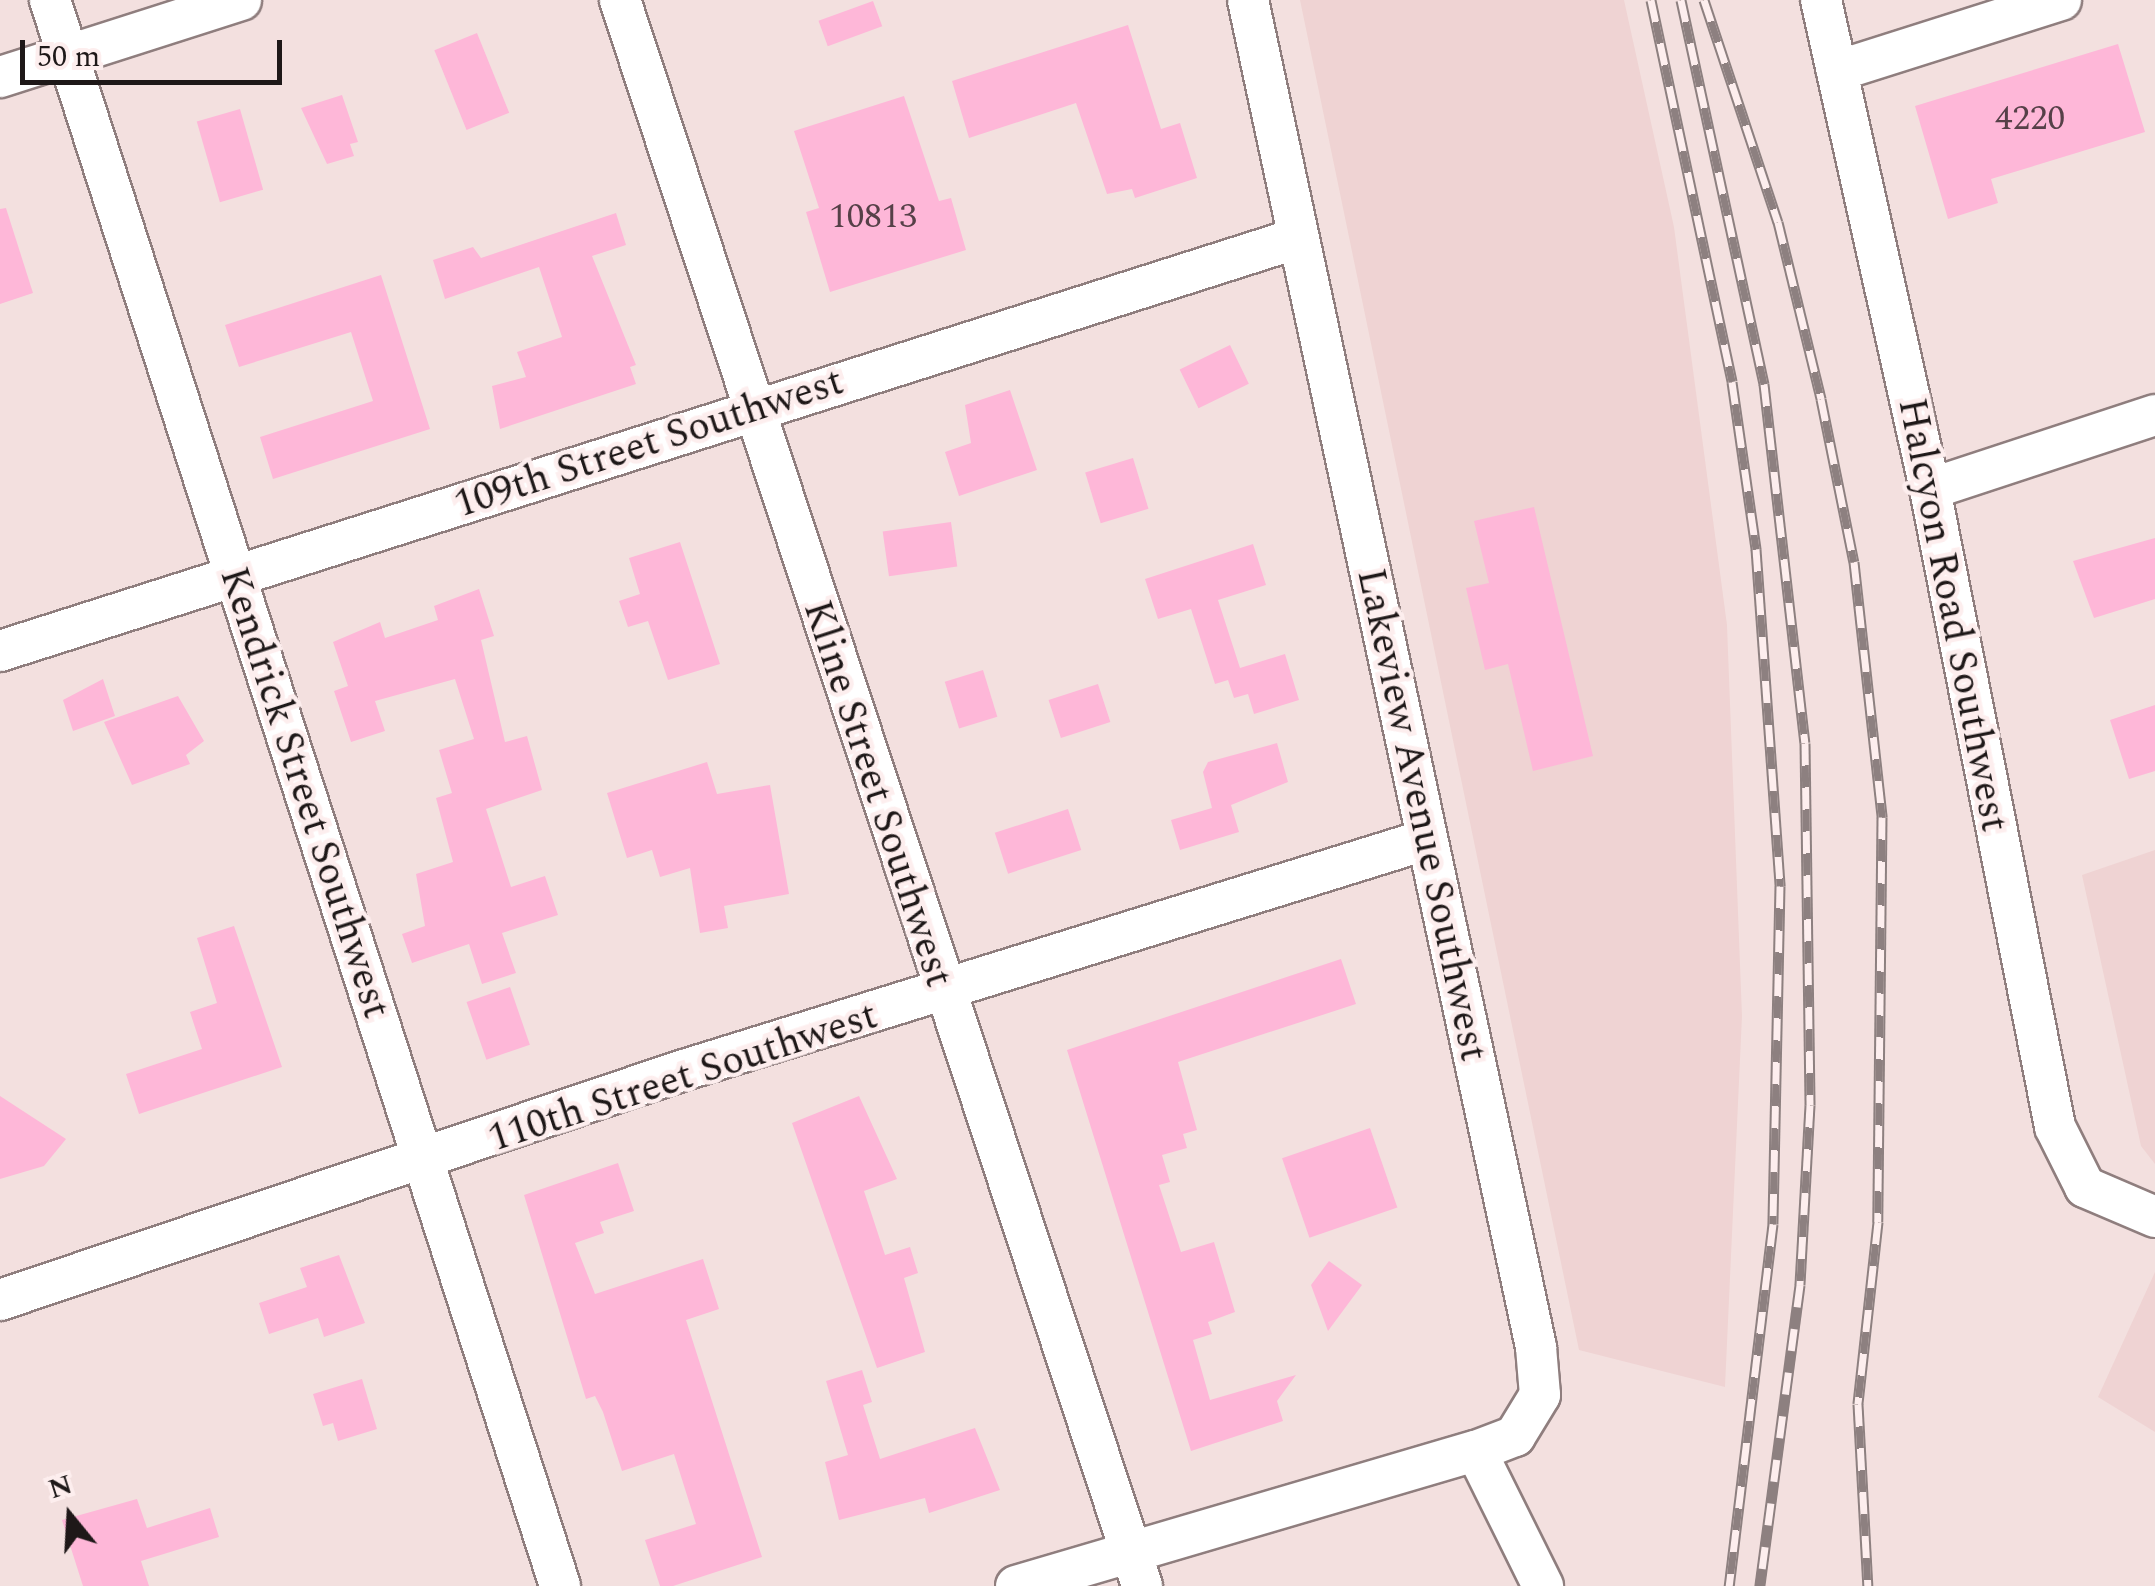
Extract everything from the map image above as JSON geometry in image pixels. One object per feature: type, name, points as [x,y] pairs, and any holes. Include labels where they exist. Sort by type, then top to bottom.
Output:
[{"type":"street","name":"Kendrick Street Southwest","points":[[50,0],[421,1164],[560,1586]]},
{"type":"street","points":[[0,77],[241,0]]},
{"type":"street","name":"Kline Street Southwest","points":[[620,0],[942,996],[1136,1568]]},
{"type":"street","name":"Lakeview Avenue Southwest","points":[[1016,1586],[1136,1568],[1476,1451],[1515,1436],[1540,1396],[1540,1372],[1248,0]]},
{"type":"street","name":"Halcyon Road Southwest","points":[[1821,0],[1930,489],[2051,1113],[2079,1179],[2136,1212]]},
{"type":"street","points":[[1837,71],[2062,0]]},
{"type":"street","name":"109th Street Southwest","points":[[0,651],[1298,238]]},
{"type":"street","points":[[1930,489],[2155,415]]},
{"type":"street","name":"110th Street Southwest","points":[[0,1300],[421,1164],[684,1070],[942,996],[1425,840]]},
{"type":"street","points":[[1476,1451],[1543,1586]]},
{"type":"shaded area","points":[[1300,0],[1624,0],[1674,227],[1727,625],[1742,1016],[1725,1387],[1579,1350]]},
{"type":"shaded area","points":[[2155,850],[2155,1164],[2141,1146],[2082,875]]},
{"type":"shaded area","points":[[2155,1272],[2155,1432],[2098,1397]]},
{"type":"building","points":[[873,1],[882,26],[828,46],[818,21]]},
{"type":"building","points":[[1128,25],[1161,129],[1180,123],[1197,178],[1135,198],[1132,189],[1107,194],[1076,103],[969,138],[952,81]]},
{"type":"building","points":[[477,33],[509,113],[467,130],[434,50]]},
{"type":"building","points":[[2118,44],[2145,132],[1991,179],[1998,203],[1948,219],[1915,106]]},
{"type":"building","points":[[342,95],[358,142],[350,144],[354,156],[327,164],[301,108]]},
{"type":"building","points":[[904,96],[939,201],[951,198],[966,250],[830,292],[806,212],[819,208],[794,131]]},
{"type":"building","points":[[240,109],[263,190],[220,202],[197,121]]},
{"type":"building","points":[[6,208],[33,293],[0,304],[0,209]]},
{"type":"building","points":[[616,213],[626,245],[592,256],[636,365],[630,367],[636,384],[500,429],[492,386],[526,377],[517,352],[562,337],[539,267],[445,299],[433,260],[473,247],[481,258]]},
{"type":"building","points":[[381,275],[430,429],[273,479],[260,437],[373,401],[351,332],[239,367],[225,325]]},
{"type":"building","points":[[1230,345],[1249,384],[1199,408],[1180,370]]},
{"type":"building","points":[[1010,390],[1037,470],[959,496],[945,452],[971,443],[965,405]]},
{"type":"building","points":[[1133,458],[1148,509],[1101,523],[1085,473]]},
{"type":"building","points":[[1534,507],[1593,756],[1533,771],[1508,664],[1485,670],[1466,588],[1489,583],[1474,521]]},
{"type":"building","points":[[951,522],[957,567],[889,576],[883,532]]},
{"type":"building","points":[[2155,538],[2155,599],[2094,618],[2073,561]]},
{"type":"building","points":[[680,542],[720,664],[668,680],[648,621],[628,627],[619,601],[640,594],[629,558]]},
{"type":"building","points":[[1253,544],[1266,585],[1218,600],[1240,668],[1285,654],[1299,700],[1254,714],[1248,694],[1234,698],[1228,680],[1215,684],[1191,609],[1158,619],[1145,579]]},
{"type":"building","points":[[479,589],[494,636],[481,640],[505,742],[527,736],[542,790],[486,809],[511,887],[545,876],[558,915],[502,933],[516,973],[482,984],[469,944],[412,963],[402,934],[425,926],[416,874],[453,862],[436,798],[452,793],[439,750],[474,739],[455,679],[375,701],[385,731],[351,742],[334,691],[348,686],[333,642],[380,622],[385,638],[438,620],[434,606]]},
{"type":"building","points":[[983,670],[997,717],[959,729],[945,682]]},
{"type":"building","points":[[103,679],[115,716],[73,731],[63,700]]},
{"type":"building","points":[[1098,684],[1110,722],[1061,738],[1049,700]]},
{"type":"building","points":[[178,696],[204,741],[186,755],[190,764],[132,785],[104,722]]},
{"type":"building","points":[[2155,705],[2155,771],[2129,779],[2110,720]]},
{"type":"building","points":[[1277,743],[1288,782],[1231,805],[1239,832],[1180,850],[1171,820],[1212,808],[1203,772],[1208,762]]},
{"type":"building","points":[[707,762],[717,794],[770,785],[789,894],[724,906],[728,928],[700,933],[690,868],[660,877],[652,850],[627,858],[607,793]]},
{"type":"building","points":[[1068,809],[1081,850],[1008,874],[995,833]]},
{"type":"building","points":[[234,926],[282,1067],[139,1114],[126,1074],[202,1049],[190,1012],[217,1003],[197,938]]},
{"type":"building","points":[[1341,959],[1356,1004],[1178,1062],[1197,1130],[1183,1134],[1187,1148],[1162,1155],[1170,1182],[1159,1185],[1181,1252],[1214,1242],[1235,1312],[1208,1322],[1212,1334],[1193,1340],[1210,1400],[1296,1375],[1277,1401],[1283,1421],[1191,1451],[1067,1050]]},
{"type":"building","points":[[510,987],[530,1045],[486,1060],[467,1002]]},
{"type":"building","points":[[0,1096],[66,1139],[44,1166],[0,1179]]},
{"type":"building","points":[[859,1096],[897,1179],[864,1191],[885,1255],[910,1247],[918,1273],[904,1278],[925,1352],[877,1368],[792,1123]]},
{"type":"building","points":[[1370,1128],[1397,1207],[1309,1238],[1282,1158]]},
{"type":"building","points":[[618,1163],[634,1211],[600,1222],[604,1233],[575,1243],[595,1294],[703,1259],[719,1309],[686,1320],[762,1557],[673,1586],[660,1586],[645,1540],[696,1524],[674,1454],[622,1471],[595,1396],[586,1399],[524,1195]]},
{"type":"building","points":[[339,1255],[365,1323],[324,1337],[318,1318],[269,1334],[259,1303],[307,1287],[300,1268]]},
{"type":"building","points":[[1329,1261],[1362,1285],[1328,1331],[1311,1285]]},
{"type":"building","points":[[862,1370],[872,1402],[863,1405],[880,1459],[975,1428],[1000,1490],[929,1513],[925,1498],[839,1520],[825,1462],[848,1455],[826,1381]]},
{"type":"building","points":[[362,1379],[377,1429],[338,1441],[333,1423],[323,1426],[313,1394]]},
{"type":"building","points":[[137,1499],[147,1528],[210,1508],[219,1537],[141,1561],[149,1586],[83,1586],[62,1520]]},
{"type":"railway","points":[[1651,0],[1732,382],[1756,549],[1780,886],[1773,1224],[1729,1586]]},
{"type":"railway","points":[[1681,0],[1764,384],[1805,743],[1810,1105],[1800,1285],[1760,1586]]},
{"type":"railway","points":[[1704,0],[1778,222],[1821,399],[1854,562],[1882,817],[1878,1222],[1858,1404],[1868,1586]]}]
